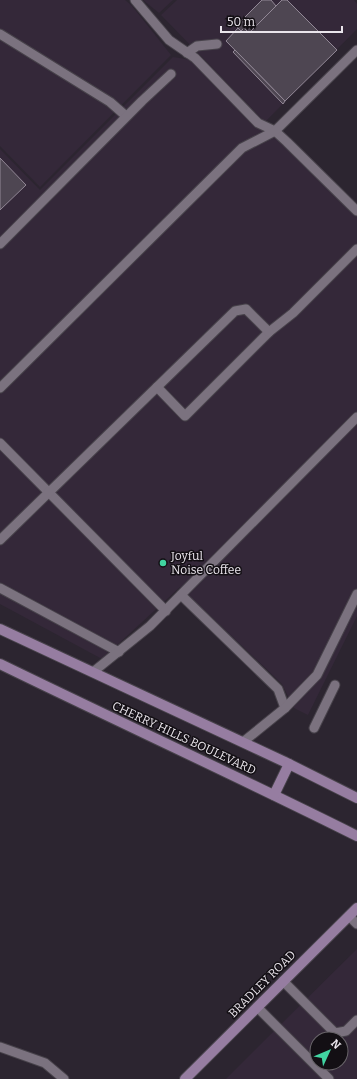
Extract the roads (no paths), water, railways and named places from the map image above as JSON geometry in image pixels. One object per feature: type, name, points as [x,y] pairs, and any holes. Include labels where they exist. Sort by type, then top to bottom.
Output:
[{"type":"street","name":"CHERRY HILLS BOULEVARD","points":[[0,629],[243,742],[357,798]]},
{"type":"street","name":"CHERRY HILLS BOULEVARD","points":[[0,664],[357,836]]},
{"type":"street","points":[[274,795],[289,764]]},
{"type":"street","name":"BRADLEY ROAD","points":[[185,1079],[357,908]]},
{"type":"lane","points":[[135,0],[169,40],[195,58],[258,123],[275,131],[288,142],[357,211]]},
{"type":"lane","points":[[0,34],[110,102],[126,116]]},
{"type":"lane","points":[[187,53],[197,46],[217,44]]},
{"type":"lane","points":[[0,388],[242,148],[275,131],[357,50]]},
{"type":"lane","points":[[0,244],[126,116],[171,74]]},
{"type":"lane","points":[[157,387],[185,416],[269,332],[293,314],[357,249]]},
{"type":"lane","points":[[0,540],[235,311],[246,309],[269,332]]},
{"type":"lane","points":[[93,672],[119,652],[166,611],[356,419]]},
{"type":"lane","points":[[0,444],[166,611]]},
{"type":"lane","points":[[0,588],[119,652]]},
{"type":"lane","points":[[243,742],[285,708],[317,675],[357,594]]},
{"type":"lane","points":[[181,595],[278,689],[285,708]]},
{"type":"lane","points":[[314,728],[335,685]]},
{"type":"lane","points":[[349,916],[357,924]]},
{"type":"lane","points":[[283,981],[335,1033],[346,1032],[357,1020]]},
{"type":"lane","points":[[257,1007],[329,1079]]},
{"type":"lane","points":[[0,1047],[44,1063],[64,1079]]},
{"type":"place","name":"Joyful Noise Coffee","points":[[163,563]]}]
